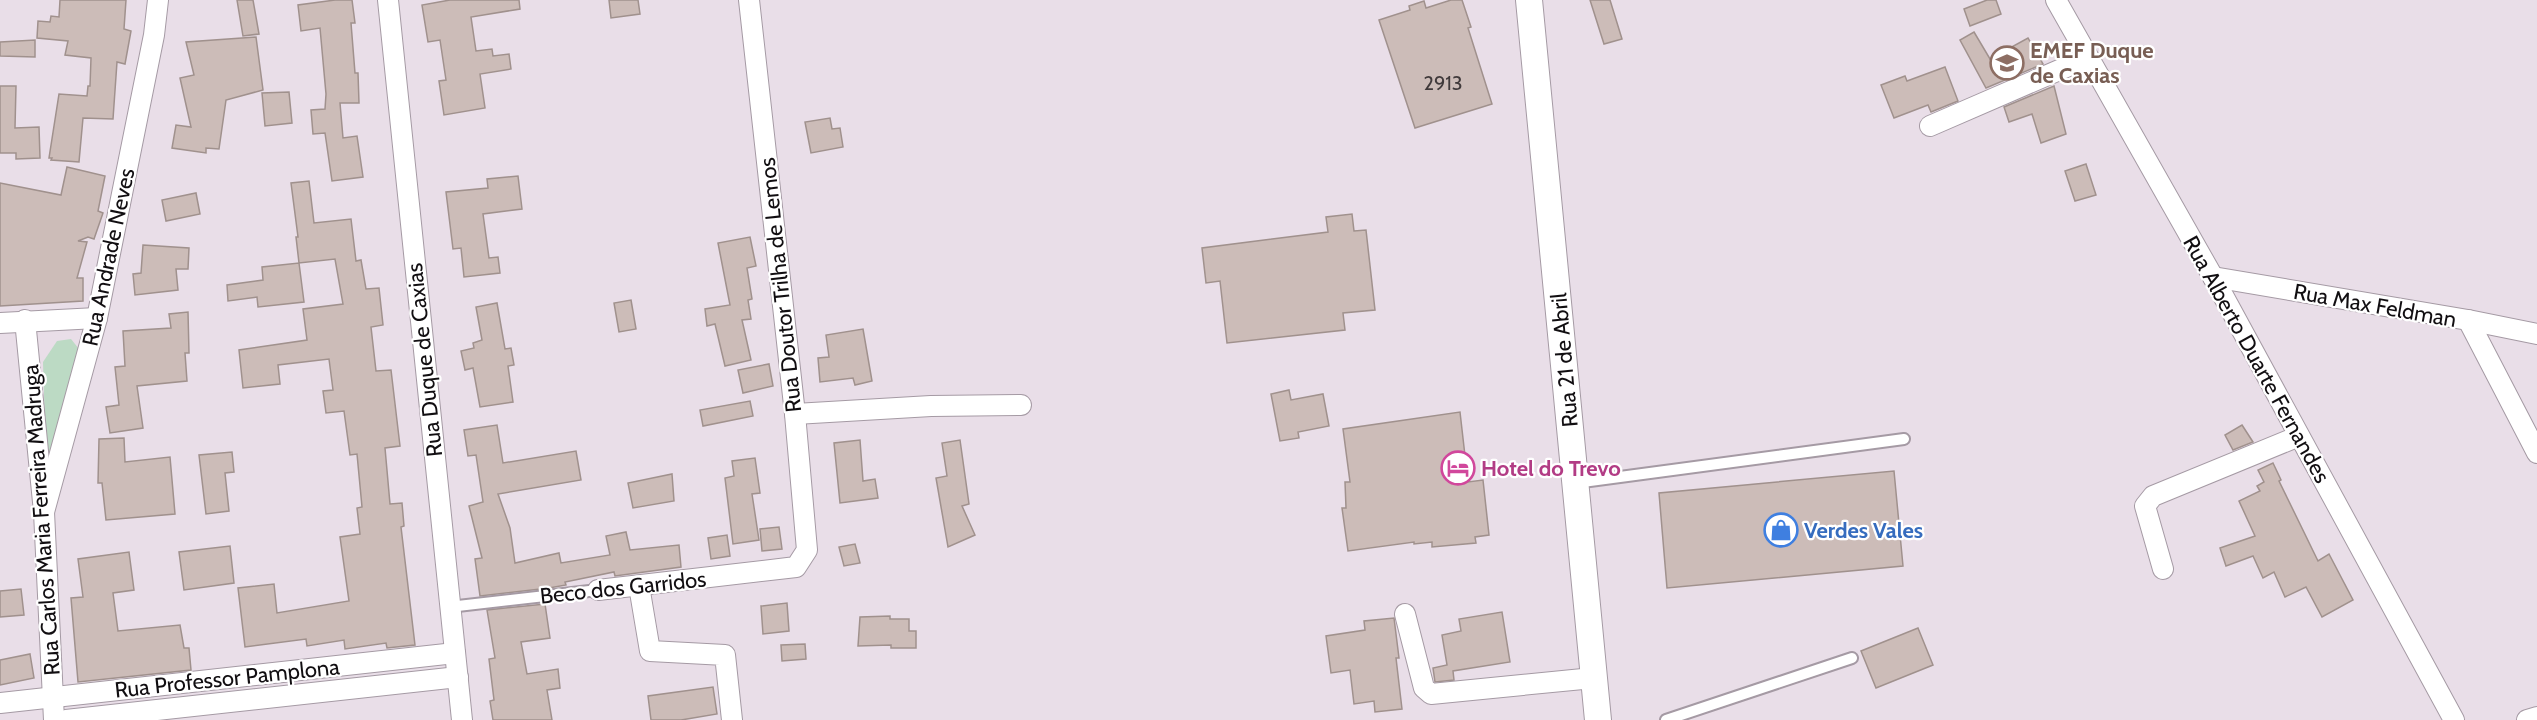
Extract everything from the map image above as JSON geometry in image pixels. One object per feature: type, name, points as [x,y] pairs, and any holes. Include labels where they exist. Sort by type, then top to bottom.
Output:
[{"type":"street","name":"Rua Andrade Neves","points":[[44,512],[97,318],[154,35],[158,0]]},
{"type":"street","name":"Rua Duque de Caxias","points":[[388,0],[462,720]]},
{"type":"street","name":"Rua Doutor Trilha de Lemos","points":[[749,0],[795,414],[807,550],[796,567]]},
{"type":"street","name":"Rua 21 de Abril","points":[[1529,0],[1598,720]]},
{"type":"street","name":"Rua Alberto Duarte Fernandes","points":[[2056,0],[2213,277],[2454,720]]},
{"type":"street","points":[[1930,126],[2087,58]]},
{"type":"street","name":"Rua Max Feldman","points":[[2213,277],[2468,320],[2537,334]]},
{"type":"street","points":[[0,323],[97,318]]},
{"type":"street","name":"Rua Carlos Maria Ferreira Madruga","points":[[25,320],[44,512],[54,720]]},
{"type":"street","points":[[2468,320],[2537,453]]},
{"type":"street","points":[[795,414],[931,406],[1021,405]]},
{"type":"street","points":[[2163,569],[2145,506],[2147,500],[2299,436]]},
{"type":"street","name":"Beco dos Garridos","points":[[598,590],[796,567]]},
{"type":"street","points":[[639,586],[650,651],[724,655],[732,720]]},
{"type":"street","points":[[1405,614],[1424,688],[1431,694],[1593,678]]},
{"type":"street","name":"Rua Professor Pamplona","points":[[0,703],[455,652]]},
{"type":"street","name":"Rua Professor Pamplona","points":[[66,720],[458,677]]},
{"type":"street","points":[[2527,720],[2537,717]]},
{"type":"lane","points":[[1575,483],[1904,440]]},
{"type":"lane","name":"Beco dos Garridos","points":[[449,607],[598,590]]},
{"type":"lane","points":[[1666,720],[1852,658]]},
{"type":"green space","points":[[71,339],[79,349],[51,461],[46,460],[43,362],[57,341]]},
{"type":"building","points":[[60,0],[126,0],[124,29],[131,31],[125,64],[117,62],[113,119],[83,118],[79,162],[49,158],[59,94],[87,96],[88,86],[90,86],[91,58],[65,55],[68,41],[37,38],[38,21],[50,22],[51,16],[59,17]]},
{"type":"building","points":[[237,0],[253,0],[259,34],[243,36]]},
{"type":"building","points":[[352,0],[355,23],[351,23],[355,73],[358,73],[359,103],[340,103],[343,138],[357,136],[363,177],[332,181],[325,133],[313,134],[311,110],[325,109],[326,94],[320,28],[301,31],[298,5]]},
{"type":"building","points":[[450,0],[519,0],[520,9],[471,17],[476,51],[492,49],[493,56],[509,54],[511,69],[480,74],[485,108],[444,115],[439,81],[446,80],[440,40],[428,42],[422,5]]},
{"type":"building","points":[[609,0],[638,0],[640,14],[611,18]]},
{"type":"building","points":[[1451,0],[1462,0],[1471,27],[1468,28],[1492,104],[1415,128],[1379,20],[1410,10],[1409,6],[1424,1],[1426,8]]},
{"type":"building","points":[[1590,0],[1610,0],[1622,39],[1604,44]]},
{"type":"building","points":[[1987,0],[1996,0],[2001,14],[1970,26],[1964,9]]},
{"type":"building","name":"EMEF Duque de Caxias","points":[[1974,32],[1990,59],[2028,38],[2043,64],[1986,88],[1960,40]]},
{"type":"building","points":[[256,37],[263,90],[226,100],[219,149],[206,148],[206,153],[172,148],[176,125],[191,127],[180,78],[194,75],[186,42]]},
{"type":"building","points":[[35,40],[35,57],[0,56],[0,42]]},
{"type":"building","points":[[1945,67],[1958,101],[1931,112],[1928,105],[1894,118],[1881,85],[1905,76],[1907,81]]},
{"type":"building","points":[[0,86],[16,86],[15,128],[39,127],[40,158],[16,159],[16,153],[0,153]]},
{"type":"building","points":[[2054,86],[2066,134],[2041,143],[2032,114],[2009,122],[2004,107]]},
{"type":"building","points":[[289,92],[292,123],[265,126],[262,93]]},
{"type":"building","points":[[830,118],[832,129],[840,128],[843,147],[811,153],[805,122]]},
{"type":"building","points":[[2086,164],[2096,195],[2075,201],[2065,171]]},
{"type":"building","points":[[67,167],[105,176],[98,211],[103,213],[94,239],[88,237],[78,241],[87,242],[77,278],[83,278],[83,301],[0,306],[0,183],[61,195]]},
{"type":"building","points":[[518,176],[522,209],[483,214],[489,258],[498,257],[500,273],[464,277],[461,248],[453,249],[446,192],[488,188],[487,179]]},
{"type":"building","points":[[309,181],[314,223],[351,219],[356,261],[361,260],[366,289],[379,288],[383,325],[371,327],[376,371],[391,370],[400,446],[385,448],[390,504],[402,503],[404,526],[401,527],[415,645],[387,648],[386,643],[345,649],[344,640],[307,646],[306,639],[245,647],[238,588],[274,584],[277,613],[349,601],[340,537],[360,534],[357,508],[362,507],[357,454],[350,455],[344,411],[326,413],[323,391],[333,390],[329,359],[278,365],[280,384],[243,388],[239,350],[307,340],[303,309],[343,304],[335,259],[299,263],[291,183]]},
{"type":"building","points":[[196,193],[200,214],[166,221],[162,200]]},
{"type":"building","points":[[1352,214],[1354,231],[1366,230],[1375,310],[1343,313],[1345,330],[1227,343],[1220,281],[1206,283],[1202,248],[1328,232],[1326,217]]},
{"type":"building","points":[[750,237],[756,266],[747,268],[752,299],[748,300],[751,319],[742,320],[751,360],[725,366],[715,324],[707,326],[705,309],[730,305],[718,243]]},
{"type":"building","points":[[143,245],[189,248],[188,269],[176,269],[178,290],[135,295],[133,274],[141,273]]},
{"type":"building","points":[[299,263],[304,302],[258,307],[257,297],[228,301],[227,285],[263,280],[262,267]]},
{"type":"building","points":[[631,300],[636,329],[619,332],[614,303]]},
{"type":"building","points":[[497,303],[505,349],[511,348],[514,365],[508,366],[513,402],[480,407],[473,368],[465,370],[461,351],[474,348],[473,343],[482,340],[476,307]]},
{"type":"building","points":[[188,312],[189,353],[185,353],[187,381],[137,386],[143,428],[110,433],[106,407],[119,405],[115,367],[125,366],[123,331],[171,328],[169,314]]},
{"type":"building","points":[[863,329],[872,381],[855,385],[853,378],[820,382],[818,358],[829,357],[826,335]]},
{"type":"building","points":[[769,364],[773,386],[743,393],[738,370]]},
{"type":"building","points":[[1289,390],[1291,400],[1323,394],[1329,426],[1298,432],[1299,438],[1280,441],[1271,394]]},
{"type":"building","points":[[750,401],[753,416],[703,426],[700,410]]},
{"type":"building","points":[[1460,412],[1468,482],[1483,480],[1489,535],[1475,537],[1476,543],[1432,547],[1432,542],[1414,544],[1414,542],[1348,551],[1342,508],[1346,508],[1345,482],[1350,482],[1343,429]]},
{"type":"building","points":[[497,425],[503,463],[576,451],[581,480],[498,494],[510,528],[515,563],[559,553],[561,563],[610,555],[606,536],[626,532],[630,550],[679,545],[681,567],[615,576],[614,572],[565,582],[566,585],[480,596],[475,559],[482,558],[469,506],[483,502],[476,455],[468,456],[464,430]]},
{"type":"building","points":[[2242,425],[2253,442],[2233,450],[2225,435]]},
{"type":"building","points":[[124,438],[125,462],[170,457],[175,514],[106,520],[102,483],[98,483],[99,439]]},
{"type":"building","points":[[860,440],[863,481],[875,479],[878,498],[840,503],[834,443]]},
{"type":"building","points":[[960,440],[969,504],[962,506],[975,535],[948,547],[936,478],[947,476],[942,443]]},
{"type":"building","points":[[232,452],[234,472],[225,473],[229,511],[206,514],[199,455]]},
{"type":"building","points":[[755,458],[760,493],[752,494],[759,540],[733,544],[725,478],[734,476],[732,461]]},
{"type":"building","points":[[2273,463],[2281,480],[2279,481],[2318,561],[2329,554],[2353,600],[2322,617],[2306,587],[2285,597],[2274,572],[2263,578],[2253,556],[2226,566],[2220,548],[2255,536],[2239,501],[2260,491],[2257,486],[2264,482],[2258,470]]},
{"type":"building","name":"Verdes Vales","points":[[1894,471],[1903,566],[1667,588],[1659,493]]},
{"type":"building","points":[[672,474],[674,501],[633,508],[628,483]]},
{"type":"building","points":[[779,527],[782,549],[762,551],[760,529]]},
{"type":"building","points":[[727,535],[730,556],[711,559],[708,538]]},
{"type":"building","points":[[855,544],[860,563],[844,566],[839,547]]},
{"type":"building","points":[[230,546],[234,583],[184,590],[179,552]]},
{"type":"building","points":[[129,552],[134,590],[113,593],[118,631],[180,625],[184,648],[189,648],[191,670],[78,682],[71,598],[83,597],[78,559]]},
{"type":"building","points":[[21,589],[24,615],[0,617],[0,591]]},
{"type":"building","points":[[787,603],[789,631],[763,634],[761,606]]},
{"type":"building","points":[[545,604],[550,638],[521,642],[527,674],[558,669],[560,688],[547,690],[552,720],[493,720],[490,701],[494,700],[489,659],[495,658],[487,610]]},
{"type":"building","points":[[1502,612],[1510,662],[1453,671],[1454,680],[1435,682],[1433,668],[1447,665],[1442,635],[1461,631],[1459,619]]},
{"type":"building","points":[[890,616],[890,619],[909,619],[909,631],[916,631],[916,648],[891,648],[891,645],[858,646],[860,617]]},
{"type":"building","points":[[1394,618],[1402,709],[1375,712],[1374,701],[1354,704],[1350,670],[1331,673],[1326,636],[1365,630],[1364,621]]},
{"type":"building","points":[[1918,628],[1933,665],[1876,688],[1861,651]]},
{"type":"building","points":[[805,644],[806,659],[782,661],[781,645]]},
{"type":"building","points":[[30,654],[34,678],[0,685],[0,660]]},
{"type":"building","points":[[713,687],[717,714],[681,720],[651,720],[648,696]]},
{"type":"place","name":"EMEF Duque de Caxias","points":[[2007,63]]},
{"type":"place","name":"Hotel do Trevo","points":[[1458,468]]},
{"type":"place","name":"Verdes Vales","points":[[1781,530]]}]
